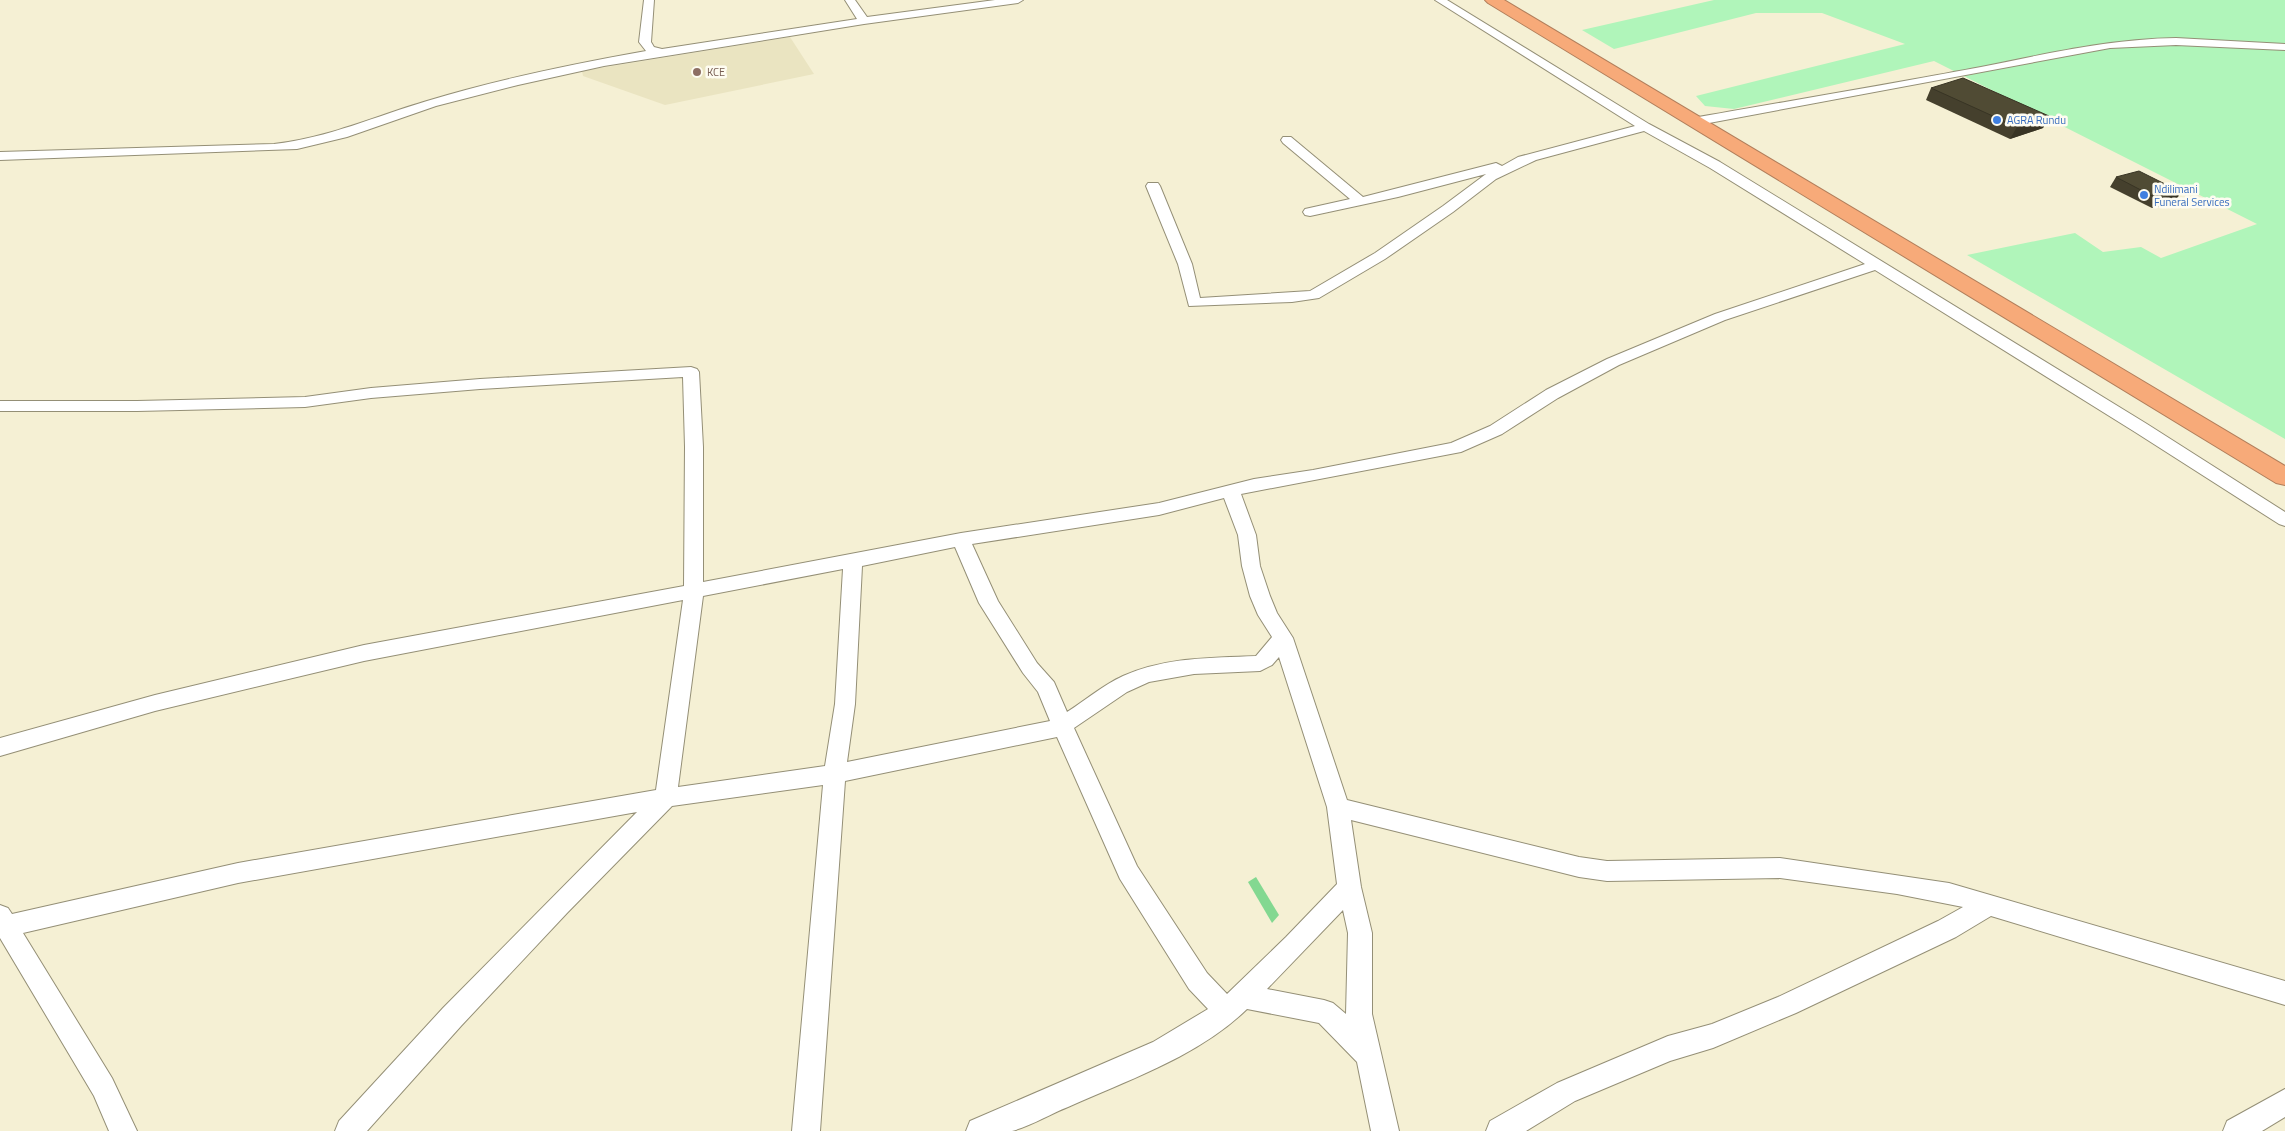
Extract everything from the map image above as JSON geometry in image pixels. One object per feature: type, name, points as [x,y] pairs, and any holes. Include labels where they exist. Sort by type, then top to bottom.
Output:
[{"type":"highway","points":[[1493,0],[1693,122],[1926,259],[2285,477]]},
{"type":"street","points":[[649,0],[645,42],[650,49],[662,52]]},
{"type":"street","points":[[850,0],[864,21]]},
{"type":"street","points":[[0,156],[241,147],[292,147],[346,132],[433,103],[545,74],[662,52],[990,2],[1018,0]]},
{"type":"street","points":[[1440,0],[1645,127],[1714,165],[2141,428],[2285,520]]},
{"type":"street","points":[[1693,122],[1937,77],[1975,73],[2110,45],[2180,42],[2285,46]]},
{"type":"street","points":[[1310,212],[1442,182],[1645,127]]},
{"type":"street","points":[[1287,140],[1360,201]]},
{"type":"street","points":[[1153,186],[1185,264],[1194,303],[1292,298],[1314,295],[1332,285],[1380,256],[1448,209],[1491,176],[1533,157]]},
{"type":"street","points":[[0,747],[155,704],[364,653],[694,590],[853,562],[961,539],[1158,508],[1232,492],[1254,485],[1455,448],[1496,430],[1552,394],[1613,362],[1720,317],[1875,265]]},
{"type":"street","points":[[0,406],[138,406],[305,402],[371,393],[691,372],[694,447],[694,590],[666,798],[532,933],[349,1131]]},
{"type":"street","points":[[1232,492],[1247,535],[1251,566],[1260,596],[1268,615],[1283,638],[1338,807],[1349,887],[1360,934],[1359,1014],[1385,1131]]},
{"type":"street","points":[[961,539],[989,603],[1030,668],[1047,688],[1128,872],[1198,981],[1234,1004],[1324,1012],[1334,1019],[1367,1054]]},
{"type":"street","points":[[806,1131],[835,774],[845,704],[853,562]]},
{"type":"street","points":[[123,1131],[103,1087],[3,921],[238,873],[666,798],[835,774],[1047,732],[1063,726],[1131,681],[1174,670],[1260,663],[1265,660],[1283,638]]},
{"type":"street","points":[[1338,807],[1607,871],[1780,868],[1949,893],[2285,993]]},
{"type":"street","points":[[980,1131],[1162,1051],[1201,1030],[1234,1004],[1295,946],[1349,887]]},
{"type":"street","points":[[1500,1131],[1566,1092],[1668,1049],[1713,1036],[1787,1005],[1947,929],[1990,904]]},
{"type":"street","points":[[2237,1131],[2285,1102]]},
{"type":"shaded area","name":"KCE","points":[[790,37],[814,74],[665,105],[583,76],[582,71]]},
{"type":"green space","points":[[1714,0],[2285,0],[2285,439],[1967,255],[2075,233],[2103,252],[2141,247],[2161,258],[2257,224],[1934,61],[1734,109],[1705,106],[1696,96],[1905,44],[1822,13],[1756,13],[1614,49],[1582,30]]},
{"type":"green space","points":[[1256,877],[1279,915],[1272,923],[1248,882]]},
{"type":"building","points":[[1963,78],[2049,116],[2017,127],[1931,88]]},
{"type":"building","points":[[2139,171],[2181,192],[2158,199],[2116,177]]},
{"type":"place","name":"KCE","points":[[697,72]]},
{"type":"place","name":"AGRA Rundu","points":[[1997,120]]},
{"type":"place","name":"Ndilimani Funeral Services","points":[[2144,195]]}]
